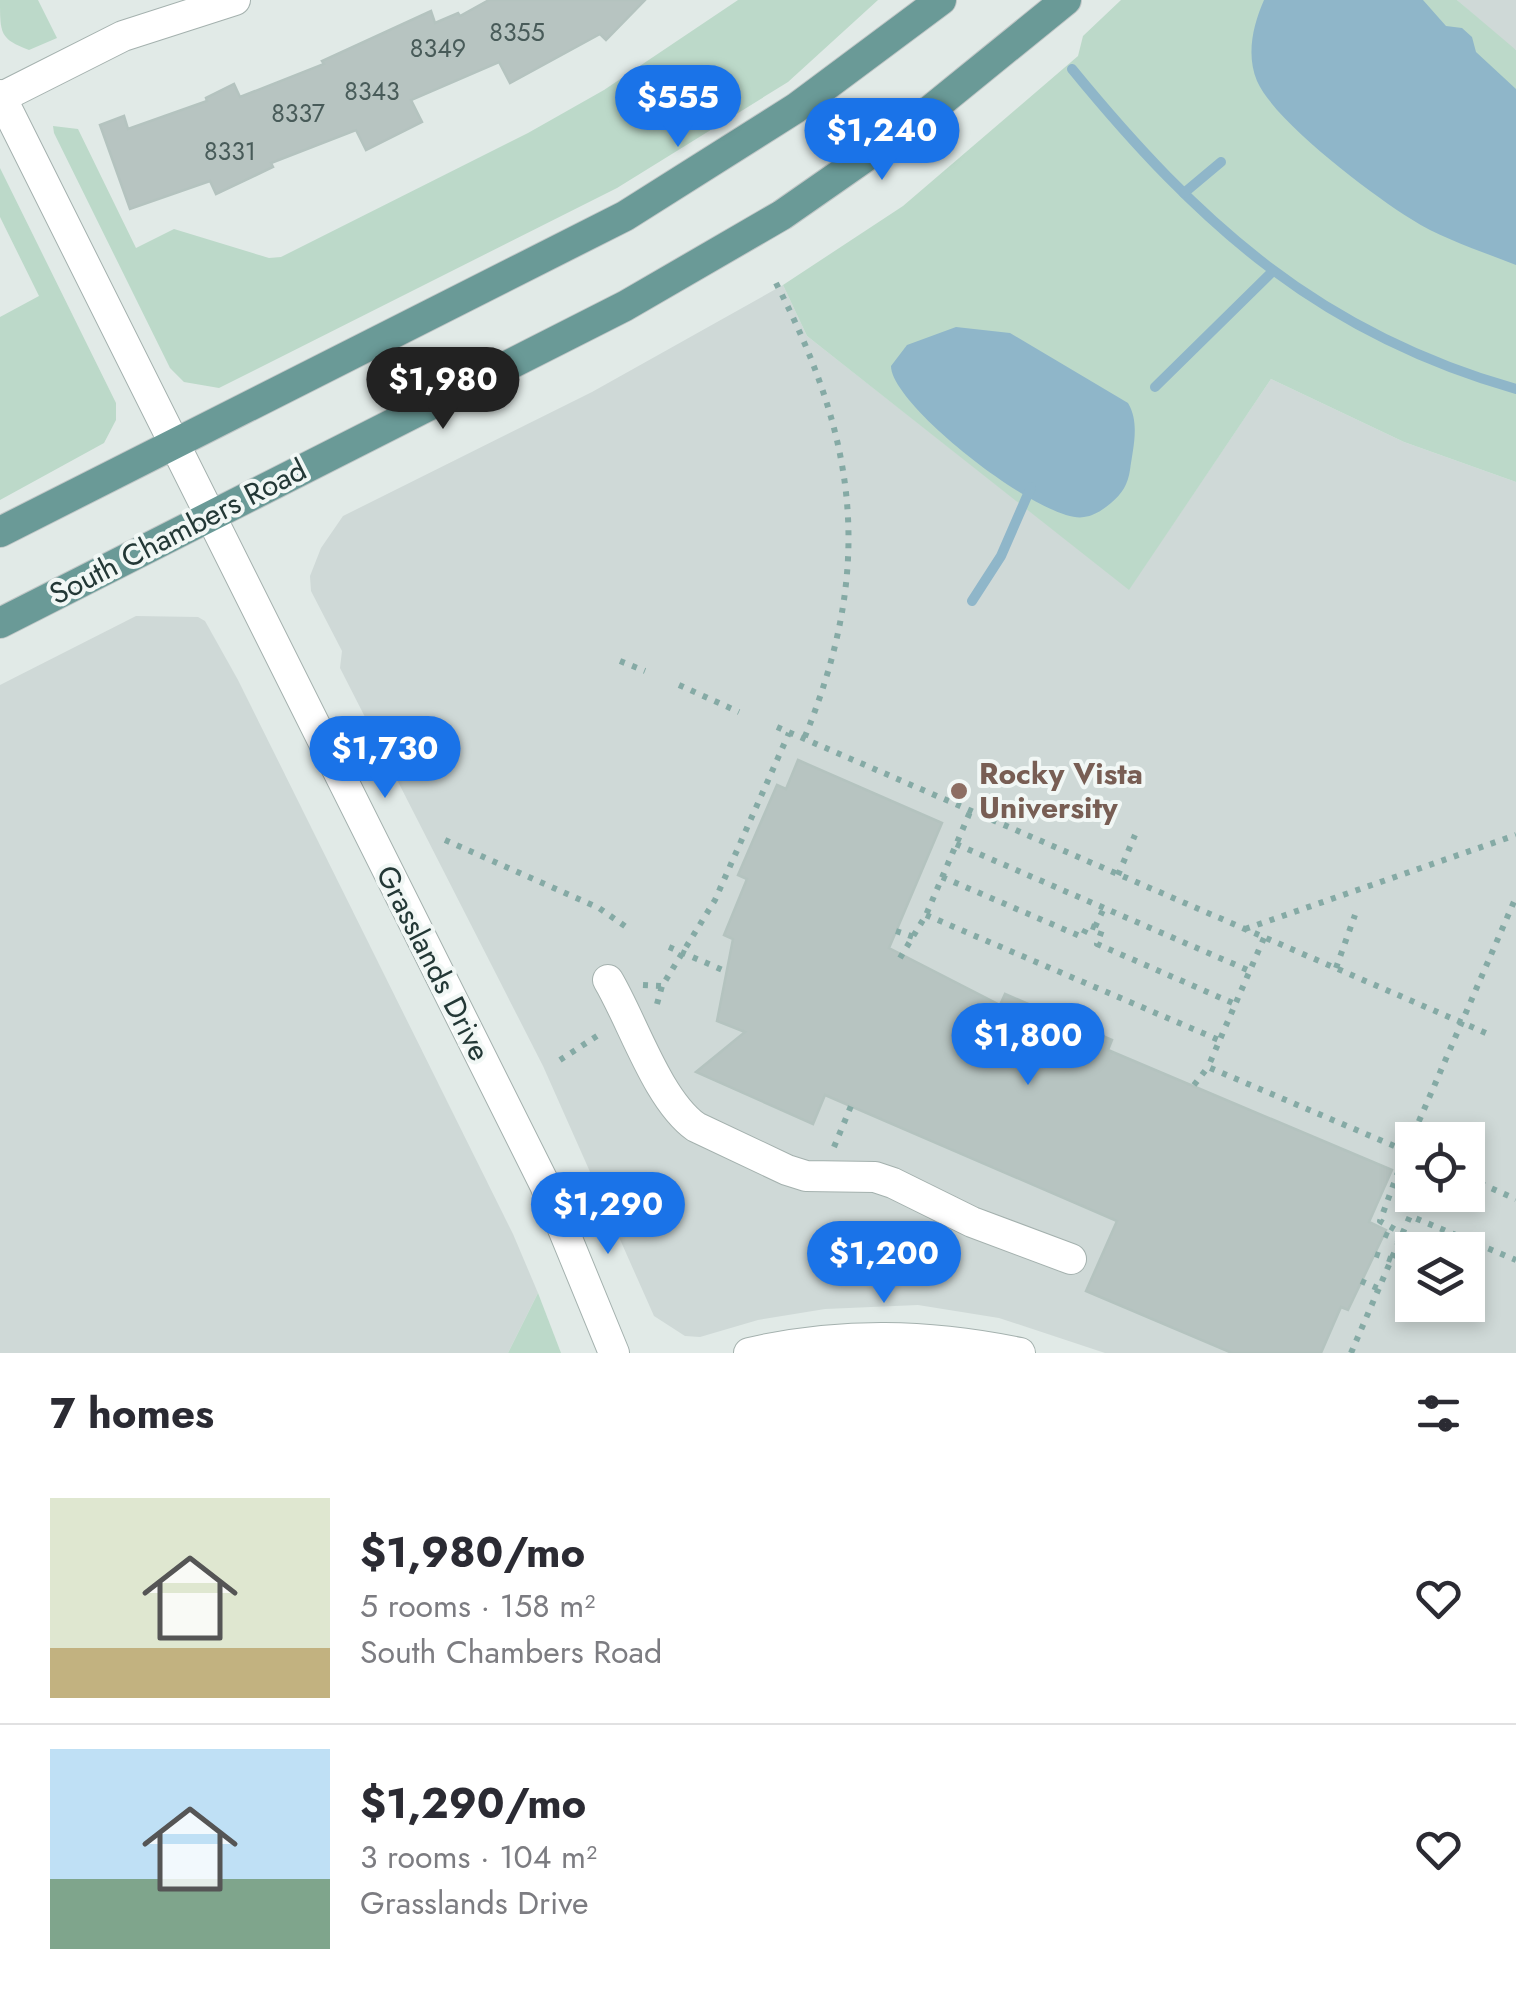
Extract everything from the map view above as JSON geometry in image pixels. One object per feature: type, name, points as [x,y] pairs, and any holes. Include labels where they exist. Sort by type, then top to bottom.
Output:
[{"type":"main road","points":[[0,532],[638,208],[811,98],[941,0]]},
{"type":"main road","name":"South Chambers Road","points":[[0,623],[625,306],[782,215],[917,121],[1066,0]]},
{"type":"street","points":[[0,97],[122,36],[235,0]]},
{"type":"street","name":"Grasslands Drive","points":[[0,97],[545,1185],[614,1353]]},
{"type":"street","points":[[608,980],[665,1089],[686,1120],[696,1127],[806,1176],[854,1175],[893,1184],[972,1222],[1071,1259]]},
{"type":"street","points":[[749,1353],[824,1338],[862,1336],[932,1339],[1020,1353]]},
{"type":"path","points":[[776,283],[807,346],[832,416],[850,524],[838,638],[804,739]]},
{"type":"path","points":[[620,660],[646,671]]},
{"type":"path","points":[[679,684],[739,712]]},
{"type":"path","points":[[776,728],[1493,1036]]},
{"type":"path","points":[[660,1018],[657,1000],[662,986],[728,874],[789,733]]},
{"type":"path","points":[[900,958],[926,915],[970,812]]},
{"type":"path","points":[[1118,876],[1135,835]]},
{"type":"path","points":[[1244,930],[1516,835]]},
{"type":"path","points":[[444,840],[600,908],[629,929]]},
{"type":"path","points":[[956,844],[1250,971]]},
{"type":"path","points":[[942,877],[1082,937],[1088,925],[1102,930],[1096,944],[1235,1004]]},
{"type":"path","points":[[1422,1122],[1516,897]]},
{"type":"path","points":[[1095,927],[1104,908]]},
{"type":"path","points":[[926,915],[1219,1040]]},
{"type":"path","points":[[1336,968],[1355,915]]},
{"type":"path","points":[[896,931],[915,937]]},
{"type":"path","points":[[1194,1086],[1208,1067],[1264,938]]},
{"type":"path","points":[[669,947],[725,971]]},
{"type":"path","points":[[643,985],[662,986]]},
{"type":"path","points":[[560,1060],[597,1036],[599,1026]]},
{"type":"path","points":[[1208,1067],[1395,1146]]},
{"type":"path","points":[[822,1153],[834,1152],[850,1106]]},
{"type":"path","points":[[1485,1185],[1516,1199]]},
{"type":"path","points":[[1395,1186],[1380,1221],[1395,1232]]},
{"type":"path","points":[[1403,1232],[1410,1216],[1449,1232]]},
{"type":"path","points":[[1384,1234],[1395,1236]]},
{"type":"path","points":[[1485,1247],[1516,1260]]},
{"type":"path","points":[[1350,1353],[1395,1252]]},
{"type":"path","points":[[1374,1254],[1392,1260]]},
{"type":"path","points":[[1361,1281],[1379,1290]]},
{"type":"shaded area","points":[[1457,0],[1516,0],[1516,50],[1508,45]]},
{"type":"shaded area","name":"Rocky Vista University","points":[[783,285],[807,336],[1129,589],[1271,379],[1404,442],[1516,482],[1516,1353],[1105,1353],[999,1318],[918,1305],[825,1309],[758,1320],[700,1337],[685,1336],[654,1316],[543,1066],[340,668],[342,651],[311,591],[310,576],[321,548],[343,516],[592,392]]},
{"type":"shaded area","points":[[136,616],[198,617],[205,621],[238,680],[513,1234],[538,1293],[508,1353],[0,1353],[0,685]]},
{"type":"green space","points":[[0,0],[38,0],[57,38],[29,50],[12,42],[2,28]]},
{"type":"green space","points":[[738,0],[878,0],[788,82],[617,188],[219,388],[184,382],[170,368],[54,133],[53,126],[78,129],[136,248],[174,229],[269,258],[281,257],[528,133],[604,90]]},
{"type":"green space","points":[[1121,0],[1457,0],[1516,50],[1516,482],[1404,442],[1271,379],[1129,590],[807,336],[783,285],[903,206],[1078,56],[1083,36]]},
{"type":"green space","points":[[0,168],[116,403],[116,420],[104,443],[0,500],[0,317],[39,296],[0,217]]},
{"type":"green space","points":[[538,1293],[561,1353],[508,1353]]},
{"type":"water","points":[[1264,0],[1423,0],[1446,26],[1462,28],[1472,37],[1476,52],[1516,89],[1516,265],[1449,239],[1411,219],[1349,175],[1283,116],[1257,81],[1252,61],[1254,30]]},
{"type":"water","points":[[956,327],[1010,333],[1128,403],[1134,419],[1134,444],[1128,480],[1115,500],[1084,517],[1037,502],[973,460],[916,408],[898,384],[891,366],[907,345]]},
{"type":"building","points":[[489,0],[645,0],[606,40],[600,34],[510,83],[499,62],[411,100],[422,122],[366,150],[356,130],[271,163],[273,167],[216,194],[210,181],[130,209],[100,125],[124,116],[128,129],[207,101],[206,98],[234,84],[240,97],[324,64],[322,61],[431,11],[435,23],[458,13],[460,16]]},
{"type":"building","points":[[798,760],[942,823],[889,948],[1000,1005],[1005,994],[1112,1040],[1108,1050],[1392,1170],[1369,1222],[1386,1230],[1348,1310],[1341,1307],[1321,1353],[1232,1353],[1086,1291],[1117,1221],[825,1095],[813,1124],[696,1072],[745,1032],[717,1021],[733,939],[724,935],[747,879],[738,875],[777,785],[786,789]]},
{"type":"waterway","points":[[1072,69],[1167,177],[1268,266],[1322,304],[1381,337],[1446,366],[1516,389]]},
{"type":"waterway","points":[[1184,193],[1221,162]]},
{"type":"waterway","points":[[1155,387],[1273,271]]},
{"type":"waterway","points":[[972,601],[1001,556],[1031,487]]},
{"type":"place","name":"Rocky Vista University","points":[[959,791]]}]
